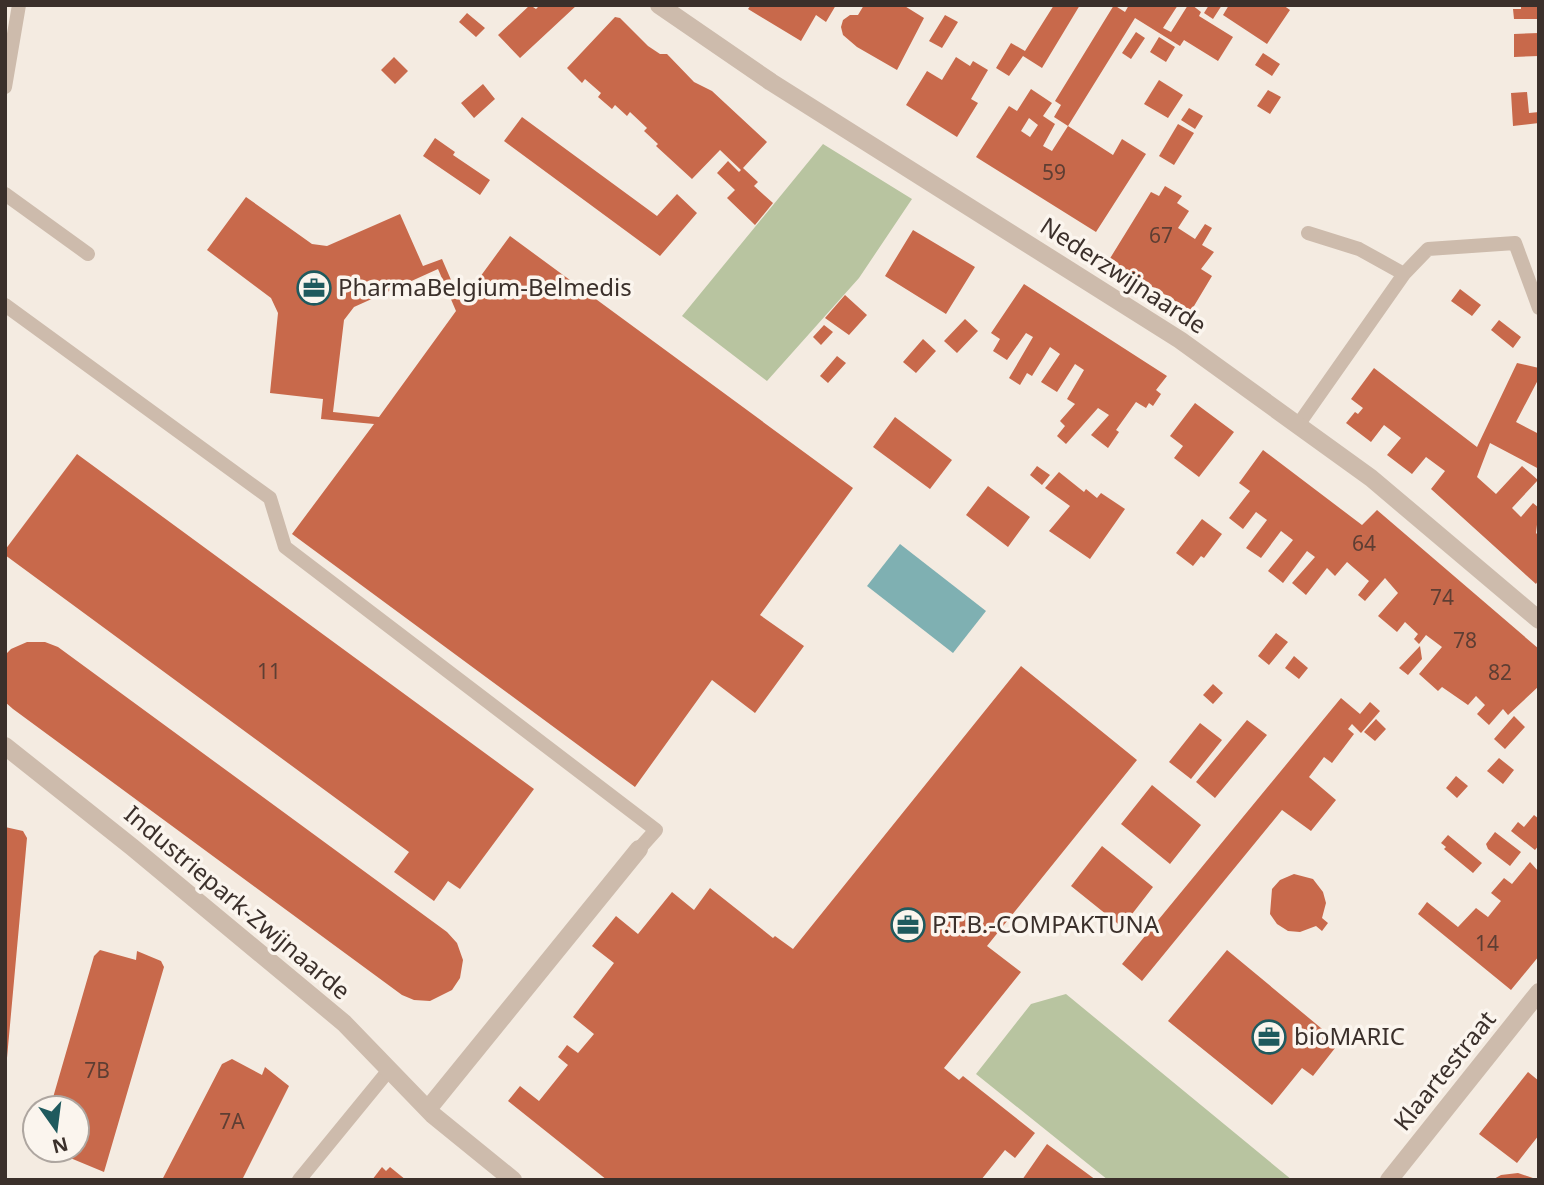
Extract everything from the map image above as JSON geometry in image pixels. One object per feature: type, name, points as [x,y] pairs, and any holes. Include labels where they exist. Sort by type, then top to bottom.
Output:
[{"type":"street","name":"Nederzwijnaarde","points":[[659,5],[771,82],[1180,340],[1382,487],[1536,612]]},
{"type":"street","name":"Industriepark-Zwijnaarde","points":[[5,746],[335,1015],[428,1109],[513,1180]]},
{"type":"street","points":[[428,1109],[639,849]]},
{"type":"street","name":"Klaartestraat","points":[[1389,1180],[1539,992]]},
{"type":"lane","points":[[5,87],[19,5]]},
{"type":"lane","points":[[5,194],[88,254]]},
{"type":"lane","points":[[1308,233],[1359,249],[1404,274]]},
{"type":"lane","points":[[1298,425],[1404,274],[1427,249],[1515,243],[1539,308]]},
{"type":"lane","points":[[5,305],[270,498],[285,547],[656,830],[639,849]]},
{"type":"lane","points":[[299,1180],[389,1070]]},
{"type":"green space","points":[[823,144],[912,199],[859,278],[767,381],[682,316]]},
{"type":"green space","points":[[1066,994],[1292,1180],[1108,1180],[976,1074],[1031,1004]]},
{"type":"water","points":[[900,544],[986,611],[953,653],[867,586]]},
{"type":"building","points":[[530,5],[536,9],[540,5],[577,5],[520,58],[498,35]]},
{"type":"building","points":[[751,5],[836,5],[826,22],[816,15],[801,41],[748,9]]},
{"type":"building","points":[[864,5],[903,5],[924,18],[897,70],[857,47],[843,35],[843,20],[850,15],[858,15]]},
{"type":"building","points":[[1054,5],[1080,5],[1042,68],[1023,56],[1009,76],[996,68],[1011,43],[1025,51]]},
{"type":"building","points":[[1114,5],[1125,12],[1129,5],[1178,5],[1163,28],[1171,32],[1188,5],[1192,5],[1201,12],[1199,16],[1233,37],[1218,61],[1184,40],[1180,46],[1135,18],[1068,126],[1054,117],[1061,105],[1055,101]]},
{"type":"building","points":[[1209,5],[1222,5],[1213,19],[1204,13]]},
{"type":"building","points":[[1229,5],[1283,5],[1290,10],[1267,44],[1223,15]]},
{"type":"building","points":[[1521,5],[1539,5],[1537,19],[1514,19],[1513,9],[1521,9]]},
{"type":"building","points":[[467,13],[485,28],[476,37],[459,22]]},
{"type":"building","points":[[945,15],[958,22],[942,48],[929,41]]},
{"type":"building","points":[[615,17],[620,18],[648,46],[660,54],[667,54],[694,82],[712,91],[767,142],[743,168],[758,182],[754,186],[773,203],[755,225],[727,198],[735,190],[717,173],[728,161],[739,172],[741,170],[720,150],[692,179],[656,146],[658,144],[644,131],[647,128],[630,112],[627,116],[615,105],[612,109],[598,97],[601,93],[585,79],[582,83],[567,68]]},
{"type":"building","points":[[1136,32],[1145,38],[1131,59],[1122,53]]},
{"type":"building","points":[[1539,33],[1539,56],[1514,57],[1514,34]]},
{"type":"building","points":[[1159,37],[1175,47],[1166,62],[1150,52]]},
{"type":"building","points":[[1263,53],[1280,64],[1272,76],[1255,65]]},
{"type":"building","points":[[394,57],[408,71],[395,84],[381,70]]},
{"type":"building","points":[[956,57],[970,66],[973,61],[988,70],[971,99],[978,103],[957,137],[906,105],[927,71],[942,80]]},
{"type":"building","points":[[1159,80],[1183,95],[1168,118],[1144,104]]},
{"type":"building","points":[[483,84],[495,99],[474,118],[461,103]]},
{"type":"building","points":[[1031,89],[1052,103],[1043,116],[1055,124],[1043,146],[1052,151],[1068,126],[1113,155],[1122,139],[1146,154],[1096,232],[976,157],[1009,106],[1017,111]],"holes":[[[1029,118],[1038,125],[1030,137],[1021,131]]]},
{"type":"building","points":[[1268,90],[1281,97],[1270,114],[1257,106]]},
{"type":"building","points":[[1527,92],[1529,113],[1539,112],[1539,123],[1513,126],[1511,93]]},
{"type":"building","points":[[1189,108],[1203,116],[1195,129],[1181,120]]},
{"type":"building","points":[[522,117],[657,216],[677,194],[697,213],[660,256],[504,141]]},
{"type":"building","points":[[1178,124],[1194,133],[1174,165],[1159,156]]},
{"type":"building","points":[[435,138],[455,152],[453,155],[490,180],[480,195],[423,156]]},
{"type":"building","points":[[1165,186],[1182,196],[1177,203],[1189,211],[1178,228],[1195,239],[1205,224],[1212,228],[1202,245],[1214,252],[1201,269],[1212,276],[1191,311],[1109,260],[1151,192],[1159,196]]},
{"type":"building","points":[[246,197],[312,244],[327,246],[400,214],[423,266],[442,259],[461,303],[510,236],[853,488],[760,615],[804,646],[755,713],[712,680],[635,787],[292,534],[374,424],[321,419],[323,399],[270,393],[278,313],[271,298],[207,250]],"holes":[[[438,269],[456,311],[379,417],[333,412],[344,320],[354,307]]]},
{"type":"building","points":[[913,230],[975,267],[946,314],[885,276]]},
{"type":"building","points":[[1024,284],[1167,376],[1156,390],[1161,394],[1153,406],[1149,403],[1146,408],[1136,402],[1116,430],[1119,432],[1108,448],[1091,435],[1109,415],[1098,408],[1066,444],[1057,436],[1065,426],[1060,421],[1075,404],[1067,399],[1084,370],[1075,364],[1057,392],[1041,382],[1060,354],[1050,347],[1032,376],[1027,373],[1020,385],[1009,378],[1033,337],[1026,333],[1007,360],[993,351],[1000,339],[991,333]]},
{"type":"building","points":[[1460,289],[1481,305],[1472,316],[1451,301]]},
{"type":"building","points":[[845,295],[867,315],[849,335],[825,318]]},
{"type":"building","points":[[965,319],[978,331],[957,353],[944,341]]},
{"type":"building","points":[[1499,320],[1521,337],[1513,348],[1491,330]]},
{"type":"building","points":[[824,325],[833,332],[821,345],[813,337]]},
{"type":"building","points":[[923,339],[936,351],[916,373],[903,362]]},
{"type":"building","points":[[837,356],[846,363],[828,383],[820,376]]},
{"type":"building","points":[[1517,363],[1539,368],[1539,378],[1516,422],[1539,434],[1539,469],[1490,443],[1477,477],[1496,494],[1522,466],[1538,480],[1512,508],[1521,517],[1533,503],[1539,508],[1536,533],[1539,536],[1539,579],[1536,584],[1431,489],[1445,471],[1426,457],[1412,474],[1387,455],[1401,438],[1384,425],[1371,442],[1346,423],[1355,412],[1358,414],[1363,408],[1351,399],[1374,368],[1477,447]]},
{"type":"building","points":[[1195,403],[1234,432],[1199,477],[1174,458],[1183,446],[1170,436]]},
{"type":"building","points":[[895,417],[952,460],[930,489],[873,447]]},
{"type":"building","points":[[1263,450],[1362,525],[1377,510],[1539,649],[1539,686],[1508,715],[1503,709],[1489,725],[1477,714],[1485,705],[1476,696],[1468,705],[1442,687],[1438,691],[1419,674],[1442,647],[1426,635],[1419,644],[1414,639],[1418,634],[1405,622],[1397,632],[1378,616],[1398,593],[1385,578],[1365,601],[1358,595],[1369,581],[1347,562],[1335,576],[1327,568],[1306,595],[1292,583],[1315,557],[1307,551],[1283,583],[1268,571],[1293,540],[1281,531],[1261,558],[1246,548],[1267,520],[1256,512],[1243,529],[1229,518],[1250,491],[1239,483]]},
{"type":"building","points":[[77,454],[534,789],[460,889],[448,881],[434,901],[394,872],[409,852],[5,555],[5,550]]},
{"type":"building","points":[[1037,466],[1050,475],[1042,485],[1030,475]]},
{"type":"building","points":[[1059,472],[1084,492],[1086,489],[1097,498],[1101,493],[1125,509],[1090,559],[1049,531],[1070,506],[1045,488]]},
{"type":"building","points":[[988,486],[1030,517],[1008,547],[966,515]]},
{"type":"building","points":[[1202,519],[1222,534],[1204,558],[1201,556],[1193,566],[1176,553]]},
{"type":"building","points":[[1276,633],[1288,642],[1269,665],[1258,656]]},
{"type":"building","points":[[27,642],[45,642],[58,647],[447,932],[457,943],[463,960],[460,978],[452,990],[430,1001],[414,1000],[402,995],[13,709],[5,702],[5,655],[11,649]]},
{"type":"building","points":[[1420,646],[1422,659],[1408,675],[1399,668]]},
{"type":"building","points":[[1294,656],[1308,668],[1299,679],[1285,668]]},
{"type":"building","name":"P.T.B.-COMPAKTUNA","points":[[1021,666],[1137,760],[987,946],[1021,972],[944,1068],[959,1080],[963,1076],[1035,1133],[1015,1158],[1005,1150],[981,1180],[607,1180],[508,1101],[520,1086],[539,1101],[568,1065],[558,1057],[567,1045],[578,1053],[594,1034],[573,1017],[614,963],[592,946],[616,916],[638,934],[672,892],[694,910],[710,888],[773,938],[775,936],[793,949]]},
{"type":"building","points":[[1213,684],[1223,693],[1213,704],[1203,695]]},
{"type":"building","points":[[1341,698],[1360,714],[1370,702],[1380,711],[1361,733],[1352,724],[1348,729],[1354,734],[1332,763],[1324,757],[1309,777],[1336,800],[1311,831],[1282,810],[1142,981],[1122,964]]},
{"type":"building","points":[[1514,716],[1525,727],[1505,749],[1494,739]]},
{"type":"building","points":[[1376,719],[1386,729],[1375,741],[1364,732]]},
{"type":"building","points":[[1247,720],[1267,735],[1215,798],[1196,782]]},
{"type":"building","points":[[1200,723],[1222,740],[1191,779],[1169,762]]},
{"type":"building","points":[[1499,758],[1514,770],[1503,784],[1487,771]]},
{"type":"building","points":[[1456,776],[1468,786],[1457,798],[1446,788]]},
{"type":"building","points":[[1152,785],[1201,825],[1170,864],[1121,824]]},
{"type":"building","points":[[1534,815],[1539,819],[1539,845],[1535,850],[1511,831],[1518,822],[1524,827]]},
{"type":"building","points":[[5,827],[23,831],[27,838],[7,1058]]},
{"type":"building","points":[[1495,832],[1521,852],[1510,866],[1488,849],[1486,844]]},
{"type":"building","points":[[1448,835],[1482,863],[1473,873],[1444,849],[1446,847],[1441,843]]},
{"type":"building","points":[[1102,846],[1153,887],[1122,927],[1071,886]]},
{"type":"building","points":[[1530,862],[1539,872],[1539,956],[1511,990],[1418,914],[1427,902],[1458,927],[1476,908],[1488,917],[1501,901],[1491,893],[1504,878],[1512,884]]},
{"type":"building","points":[[1294,874],[1313,879],[1323,892],[1326,903],[1322,918],[1328,923],[1322,931],[1316,926],[1300,932],[1288,931],[1277,924],[1270,914],[1272,889],[1280,880]]},
{"type":"building","points":[[100,950],[136,960],[137,951],[161,961],[164,967],[104,1172],[85,1164],[91,1164],[91,1094],[54,1094],[94,956]]},
{"type":"building","points":[[1227,950],[1339,1043],[1313,1076],[1302,1068],[1272,1105],[1168,1021]]},
{"type":"building","points":[[232,1059],[262,1075],[265,1067],[289,1086],[242,1180],[162,1180],[222,1064]]},
{"type":"building","points":[[1528,1072],[1539,1081],[1539,1135],[1517,1163],[1479,1134]]},
{"type":"building","points":[[1047,1144],[1096,1180],[1022,1180]]},
{"type":"building","points":[[382,1167],[386,1171],[390,1167],[406,1180],[372,1180]]},
{"type":"building","points":[[1518,1173],[1539,1180],[1492,1180],[1501,1175]]},
{"type":"place","name":"PharmaBelgium-Belmedis","points":[[314,288]]},
{"type":"place","name":"P.T.B.-COMPAKTUNA","points":[[908,925]]},
{"type":"place","name":"bioMARIC","points":[[1269,1037]]}]
